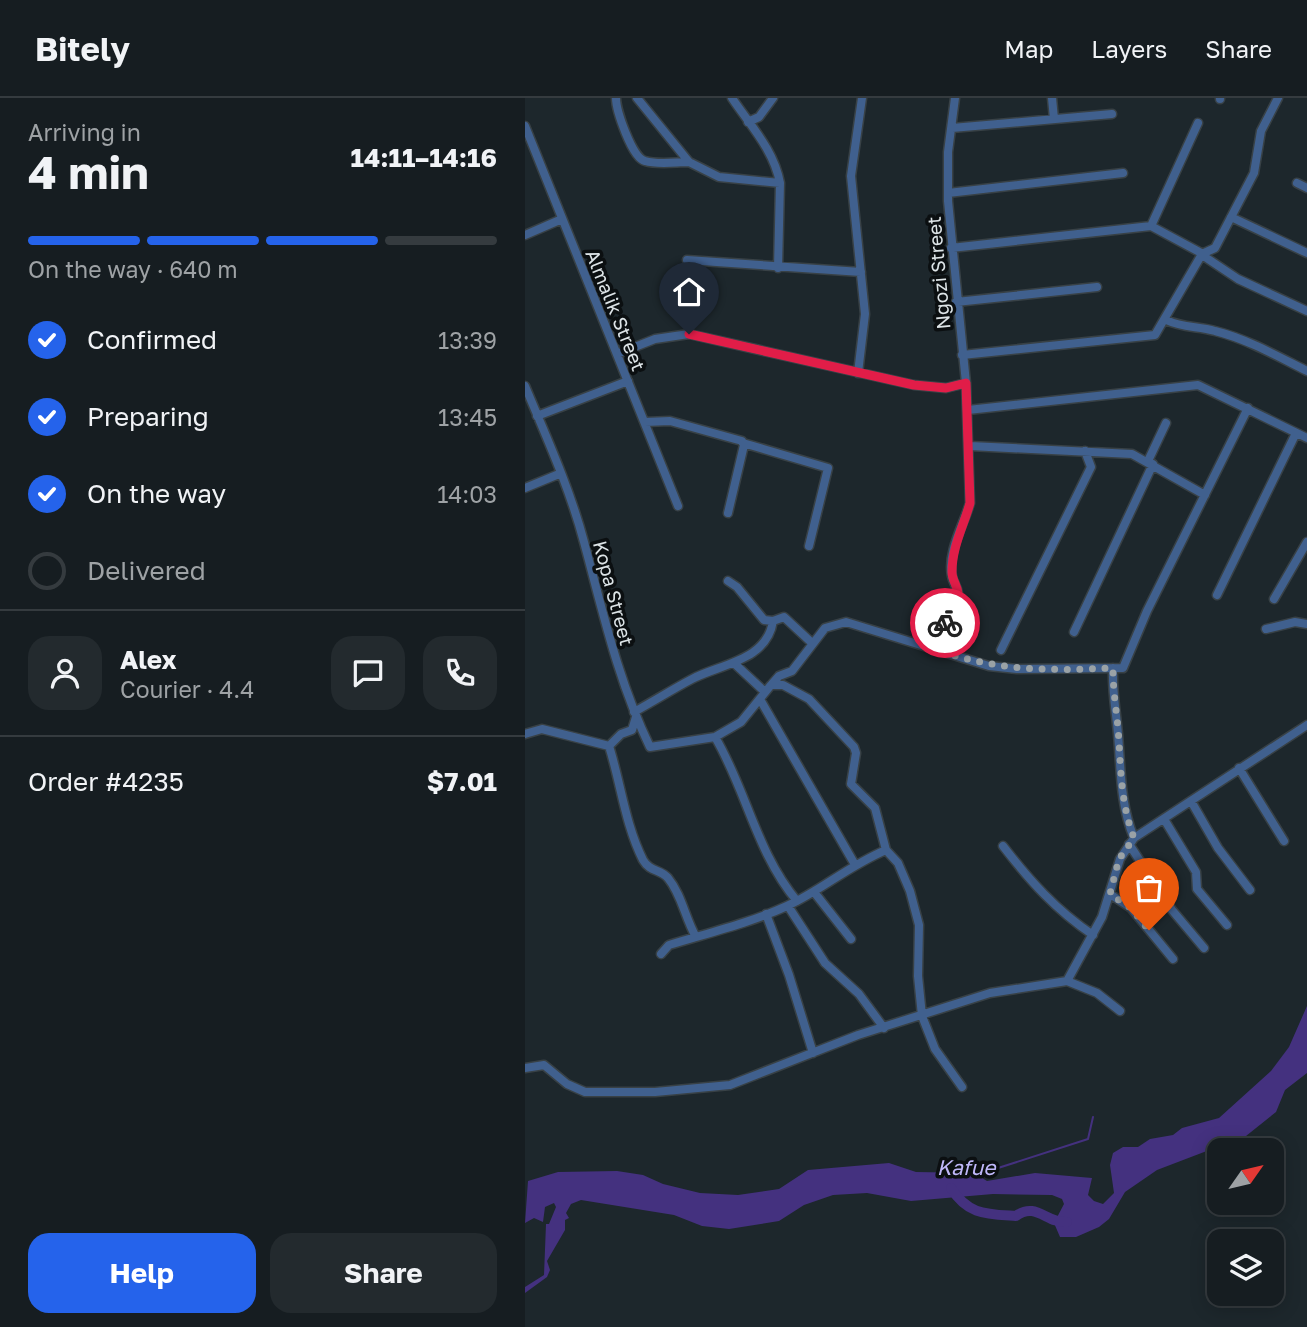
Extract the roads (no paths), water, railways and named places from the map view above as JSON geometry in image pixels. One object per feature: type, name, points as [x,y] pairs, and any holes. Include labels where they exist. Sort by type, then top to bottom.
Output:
[{"type":"street","points":[[616,98],[616,107],[635,155],[644,162],[689,162]]},
{"type":"street","points":[[638,98],[689,162],[719,177],[781,183]]},
{"type":"street","points":[[732,98],[774,159],[781,183],[778,268]]},
{"type":"street","points":[[748,122],[759,117],[773,98]]},
{"type":"street","points":[[859,373],[865,327],[851,176],[862,98]]},
{"type":"street","name":"Ngozi Street","points":[[934,649],[958,593],[952,576],[952,563],[962,519],[970,503],[968,410],[948,193],[955,98]]},
{"type":"street","points":[[1052,98],[1053,119]]},
{"type":"street","points":[[962,355],[1155,335],[1203,255],[1215,248],[1254,173],[1261,131],[1278,98]]},
{"type":"street","points":[[952,128],[1112,114]]},
{"type":"street","points":[[1151,226],[1198,123]]},
{"type":"street","name":"Almalik Street","points":[[525,126],[678,506]]},
{"type":"street","points":[[948,193],[1123,173]]},
{"type":"street","points":[[1297,183],[1307,188]]},
{"type":"street","points":[[1231,217],[1307,253]]},
{"type":"street","points":[[525,234],[562,219]]},
{"type":"street","points":[[951,248],[1151,226],[1203,255],[1238,279],[1307,312]]},
{"type":"street","points":[[687,260],[861,272]]},
{"type":"street","points":[[956,302],[1097,287]]},
{"type":"street","points":[[1166,320],[1239,338],[1307,371]]},
{"type":"street","points":[[617,354],[655,338],[689,334],[928,386],[946,388],[966,383]]},
{"type":"street","points":[[537,416],[628,381]]},
{"type":"street","points":[[968,410],[1198,385],[1307,438]]},
{"type":"street","name":"Kopa Street","points":[[525,386],[584,541],[605,625],[635,714],[650,747],[715,737]]},
{"type":"street","points":[[797,901],[774,871],[741,787],[715,737],[741,722],[779,676],[792,671],[812,643],[830,625],[846,622],[998,667],[1123,668],[1147,611],[1248,408]]},
{"type":"street","points":[[645,422],[670,421],[828,468],[809,547]]},
{"type":"street","points":[[1074,632],[1166,423]]},
{"type":"street","points":[[1217,594],[1296,433]]},
{"type":"street","points":[[728,513],[743,443]]},
{"type":"street","points":[[970,446],[1132,454],[1151,462],[1205,495]]},
{"type":"street","points":[[1000,650],[1091,467],[1085,451]]},
{"type":"street","points":[[525,488],[559,474]]},
{"type":"street","points":[[1274,599],[1307,542]]},
{"type":"street","points":[[728,581],[737,587],[764,620],[773,621],[784,617],[812,643]]},
{"type":"street","points":[[609,746],[621,734],[632,730],[635,714],[707,672],[736,665],[761,644],[773,621]]},
{"type":"street","points":[[1266,629],[1295,622],[1307,624]]},
{"type":"street","points":[[736,665],[768,688],[783,685],[809,699],[854,747],[856,753],[851,784],[875,807],[886,850],[904,874],[917,915],[922,1016],[935,1049],[963,1087]]},
{"type":"street","points":[[1113,668],[1112,699],[1117,722],[1123,809],[1131,841],[1162,895],[1204,948]]},
{"type":"street","points":[[761,701],[854,863]]},
{"type":"street","points":[[1067,981],[1093,935],[1110,894],[1119,859],[1131,841],[1307,725]]},
{"type":"street","points":[[525,734],[542,729],[609,746]]},
{"type":"street","points":[[609,746],[624,811],[641,855],[649,869],[669,879],[680,897],[696,937]]},
{"type":"street","points":[[1240,768],[1284,841]]},
{"type":"street","points":[[1191,801],[1218,848],[1250,890]]},
{"type":"street","points":[[1164,819],[1196,872],[1196,889],[1227,925]]},
{"type":"street","points":[[1003,846],[1037,890],[1067,918],[1093,935]]},
{"type":"street","points":[[661,954],[669,945],[788,906],[814,892],[854,863],[886,850]]},
{"type":"street","points":[[814,892],[851,939]]},
{"type":"street","points":[[1110,894],[1131,908],[1173,959]]},
{"type":"street","points":[[788,906],[825,963],[859,994],[884,1028]]},
{"type":"street","points":[[765,914],[789,975],[813,1053]]},
{"type":"street","points":[[525,1068],[544,1065],[567,1084],[585,1092],[655,1092],[744,1082],[813,1053],[990,993],[1067,981],[1097,993],[1120,1011]]},
{"type":"waterway","name":"Kafue","points":[[979,1175],[993,1174],[995,1169],[1088,1139],[1093,1117]]},
{"type":"waterway","name":"Kafue","points":[[951,1188],[964,1203],[979,1211],[1016,1216],[1030,1211],[1067,1222]]}]
